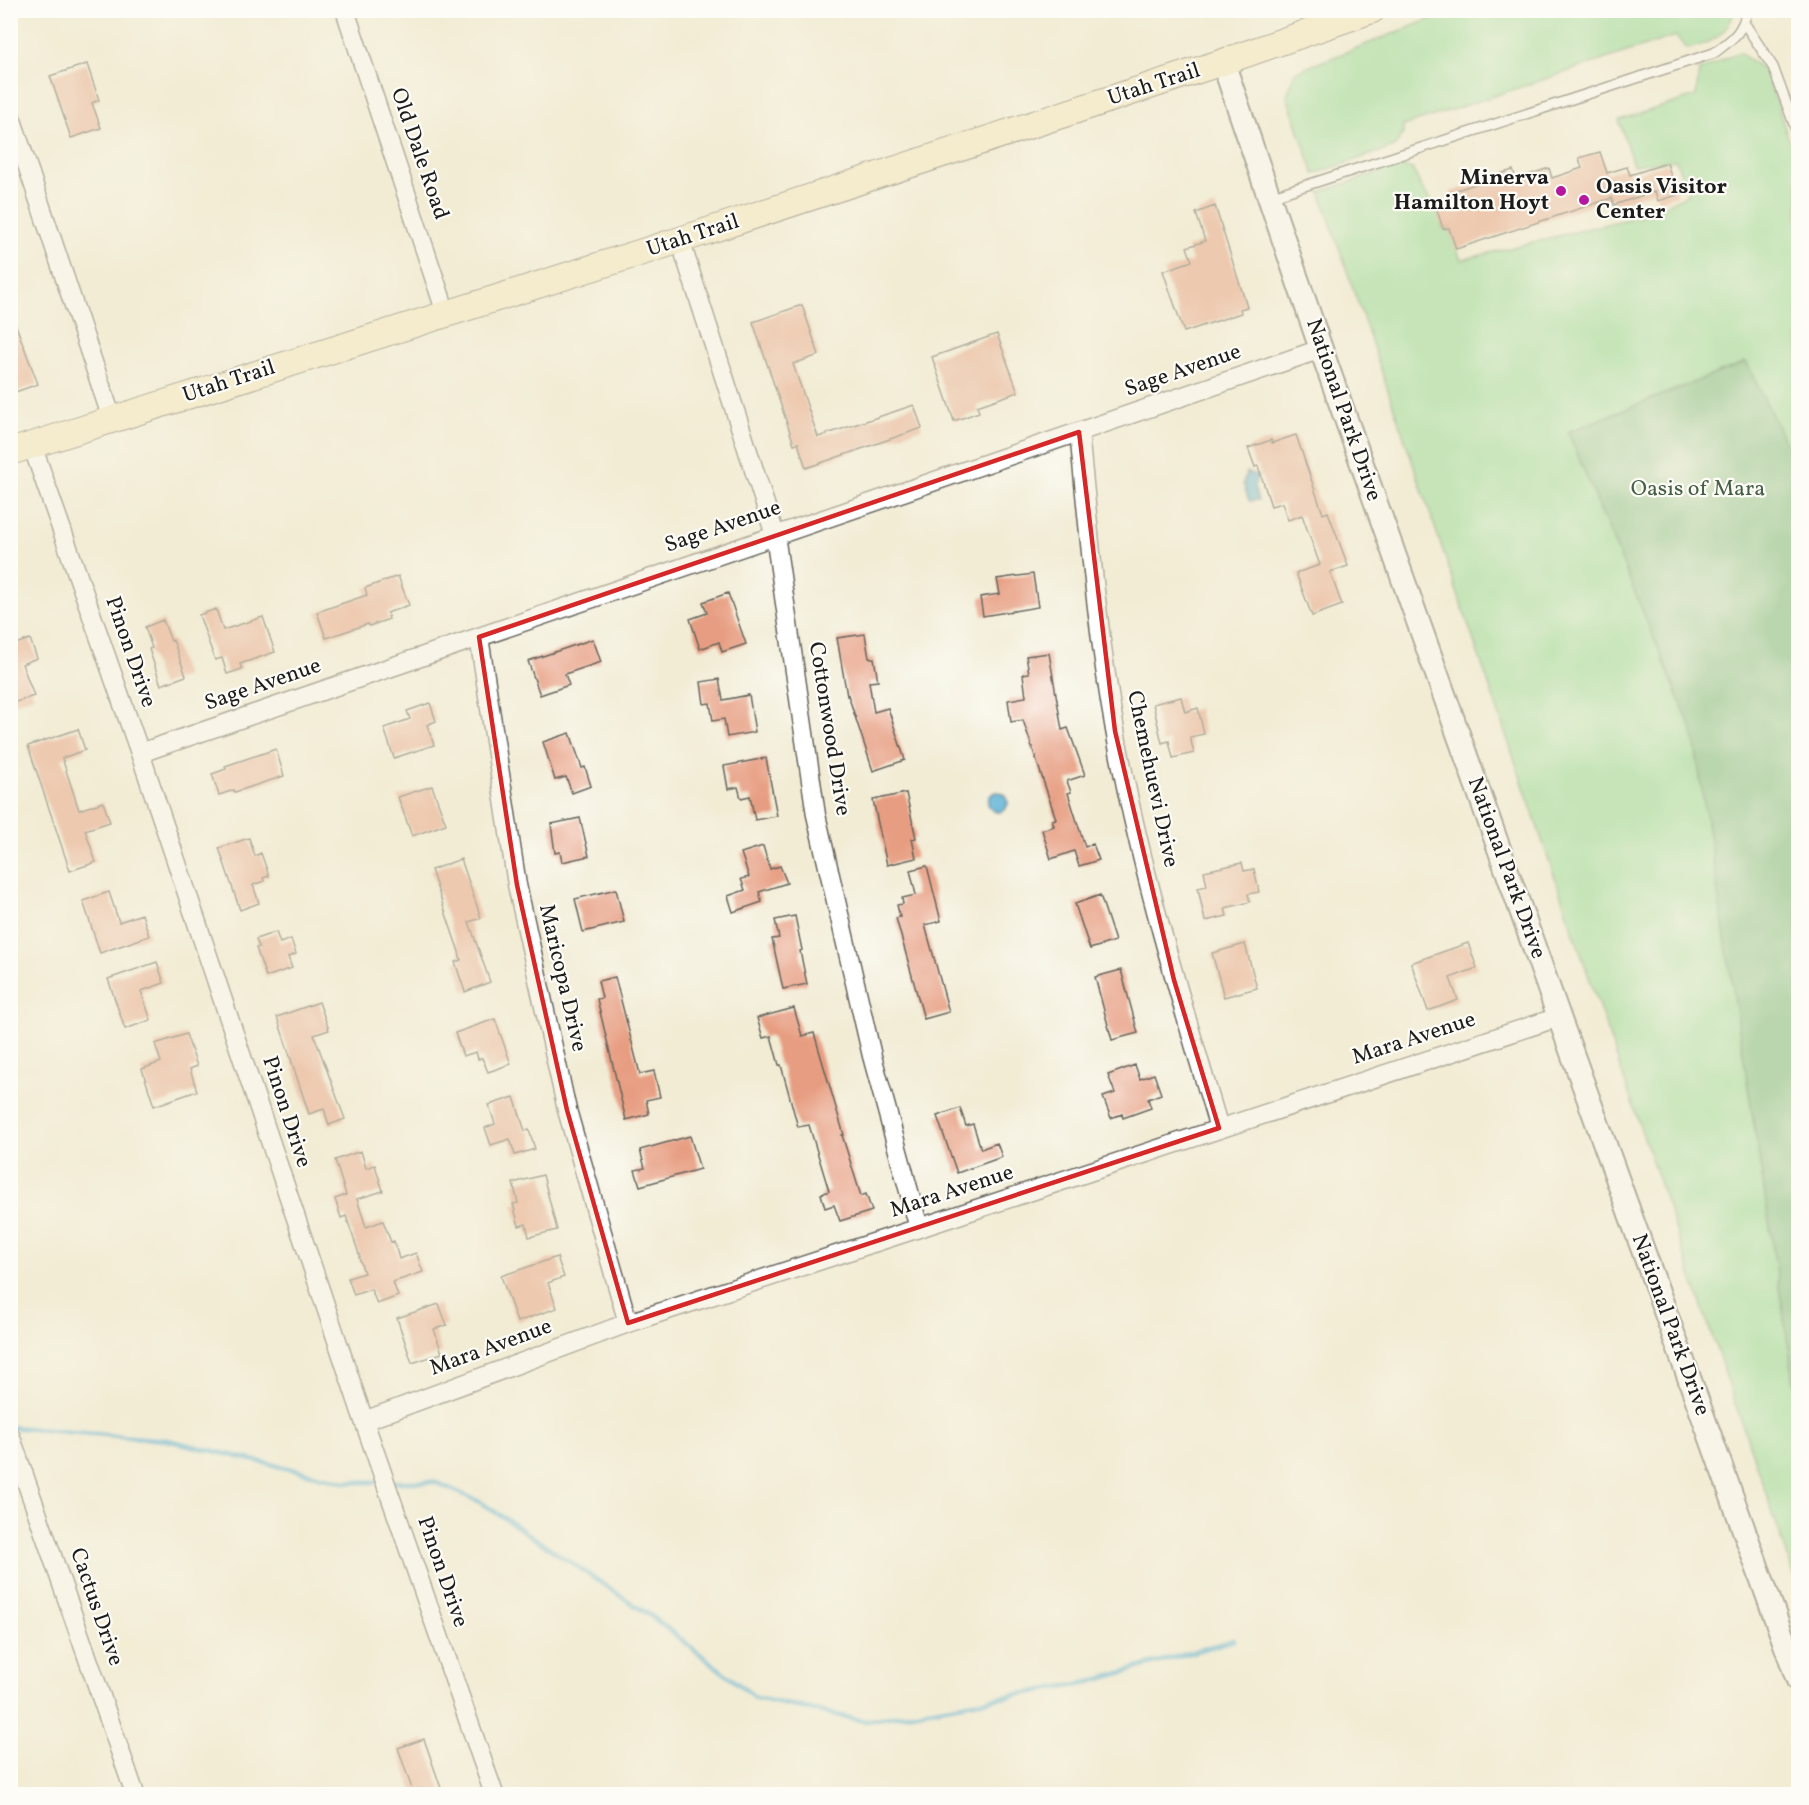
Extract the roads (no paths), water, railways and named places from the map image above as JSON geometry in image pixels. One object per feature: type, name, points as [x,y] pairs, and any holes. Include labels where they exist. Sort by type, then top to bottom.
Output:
[{"type":"main road","name":"Utah Trail","points":[[21,449],[680,240],[1223,62],[1372,10]]},
{"type":"street","name":"Old Dale Road","points":[[345,10],[446,313]]},
{"type":"street","name":"National Park Drive","points":[[1223,62],[1321,349],[1797,1678]]},
{"type":"street","points":[[10,114],[112,419]]},
{"type":"street","name":"Cottonwood Drive","points":[[680,240],[776,535],[816,815],[872,1056],[920,1228]]},
{"type":"street","name":"Sage Avenue","points":[[140,753],[1321,349]]},
{"type":"street","name":"Chemehuevi Drive","points":[[1079,432],[1100,634],[1115,731],[1174,980],[1219,1128]]},
{"type":"street","name":"Pinon Drive","points":[[21,449],[140,753],[364,1421],[494,1794]]},
{"type":"street","name":"Maricopa Drive","points":[[479,637],[517,885],[567,1110],[628,1323]]},
{"type":"street","name":"Mara Avenue","points":[[364,1421],[628,1323],[1559,1017]]},
{"type":"street","name":"Cactus Drive","points":[[10,1435],[135,1794]]},
{"type":"lane","points":[[1270,198],[1714,53],[1732,39],[1745,24],[1747,10]]},
{"type":"lane","points":[[1745,24],[1773,67],[1798,135]]},
{"type":"water","points":[[1247,472],[1258,476],[1254,486],[1258,500],[1249,501],[1243,483]]},
{"type":"water","points":[[994,792],[1002,792],[1008,798],[1008,806],[1002,812],[994,812],[988,806],[988,798]]},
{"type":"waterway","points":[[10,1427],[167,1440],[346,1482],[435,1482],[480,1502],[654,1618],[756,1698],[865,1721],[1090,1682],[1234,1640]]},
{"type":"place","name":"Minerva Hamilton Hoyt","points":[[1561,191]]},
{"type":"place","name":"Oasis Visitor Center","points":[[1584,200]]},
{"type":"park label","name":"Oasis of Mara","points":[[1698,489]]}]
